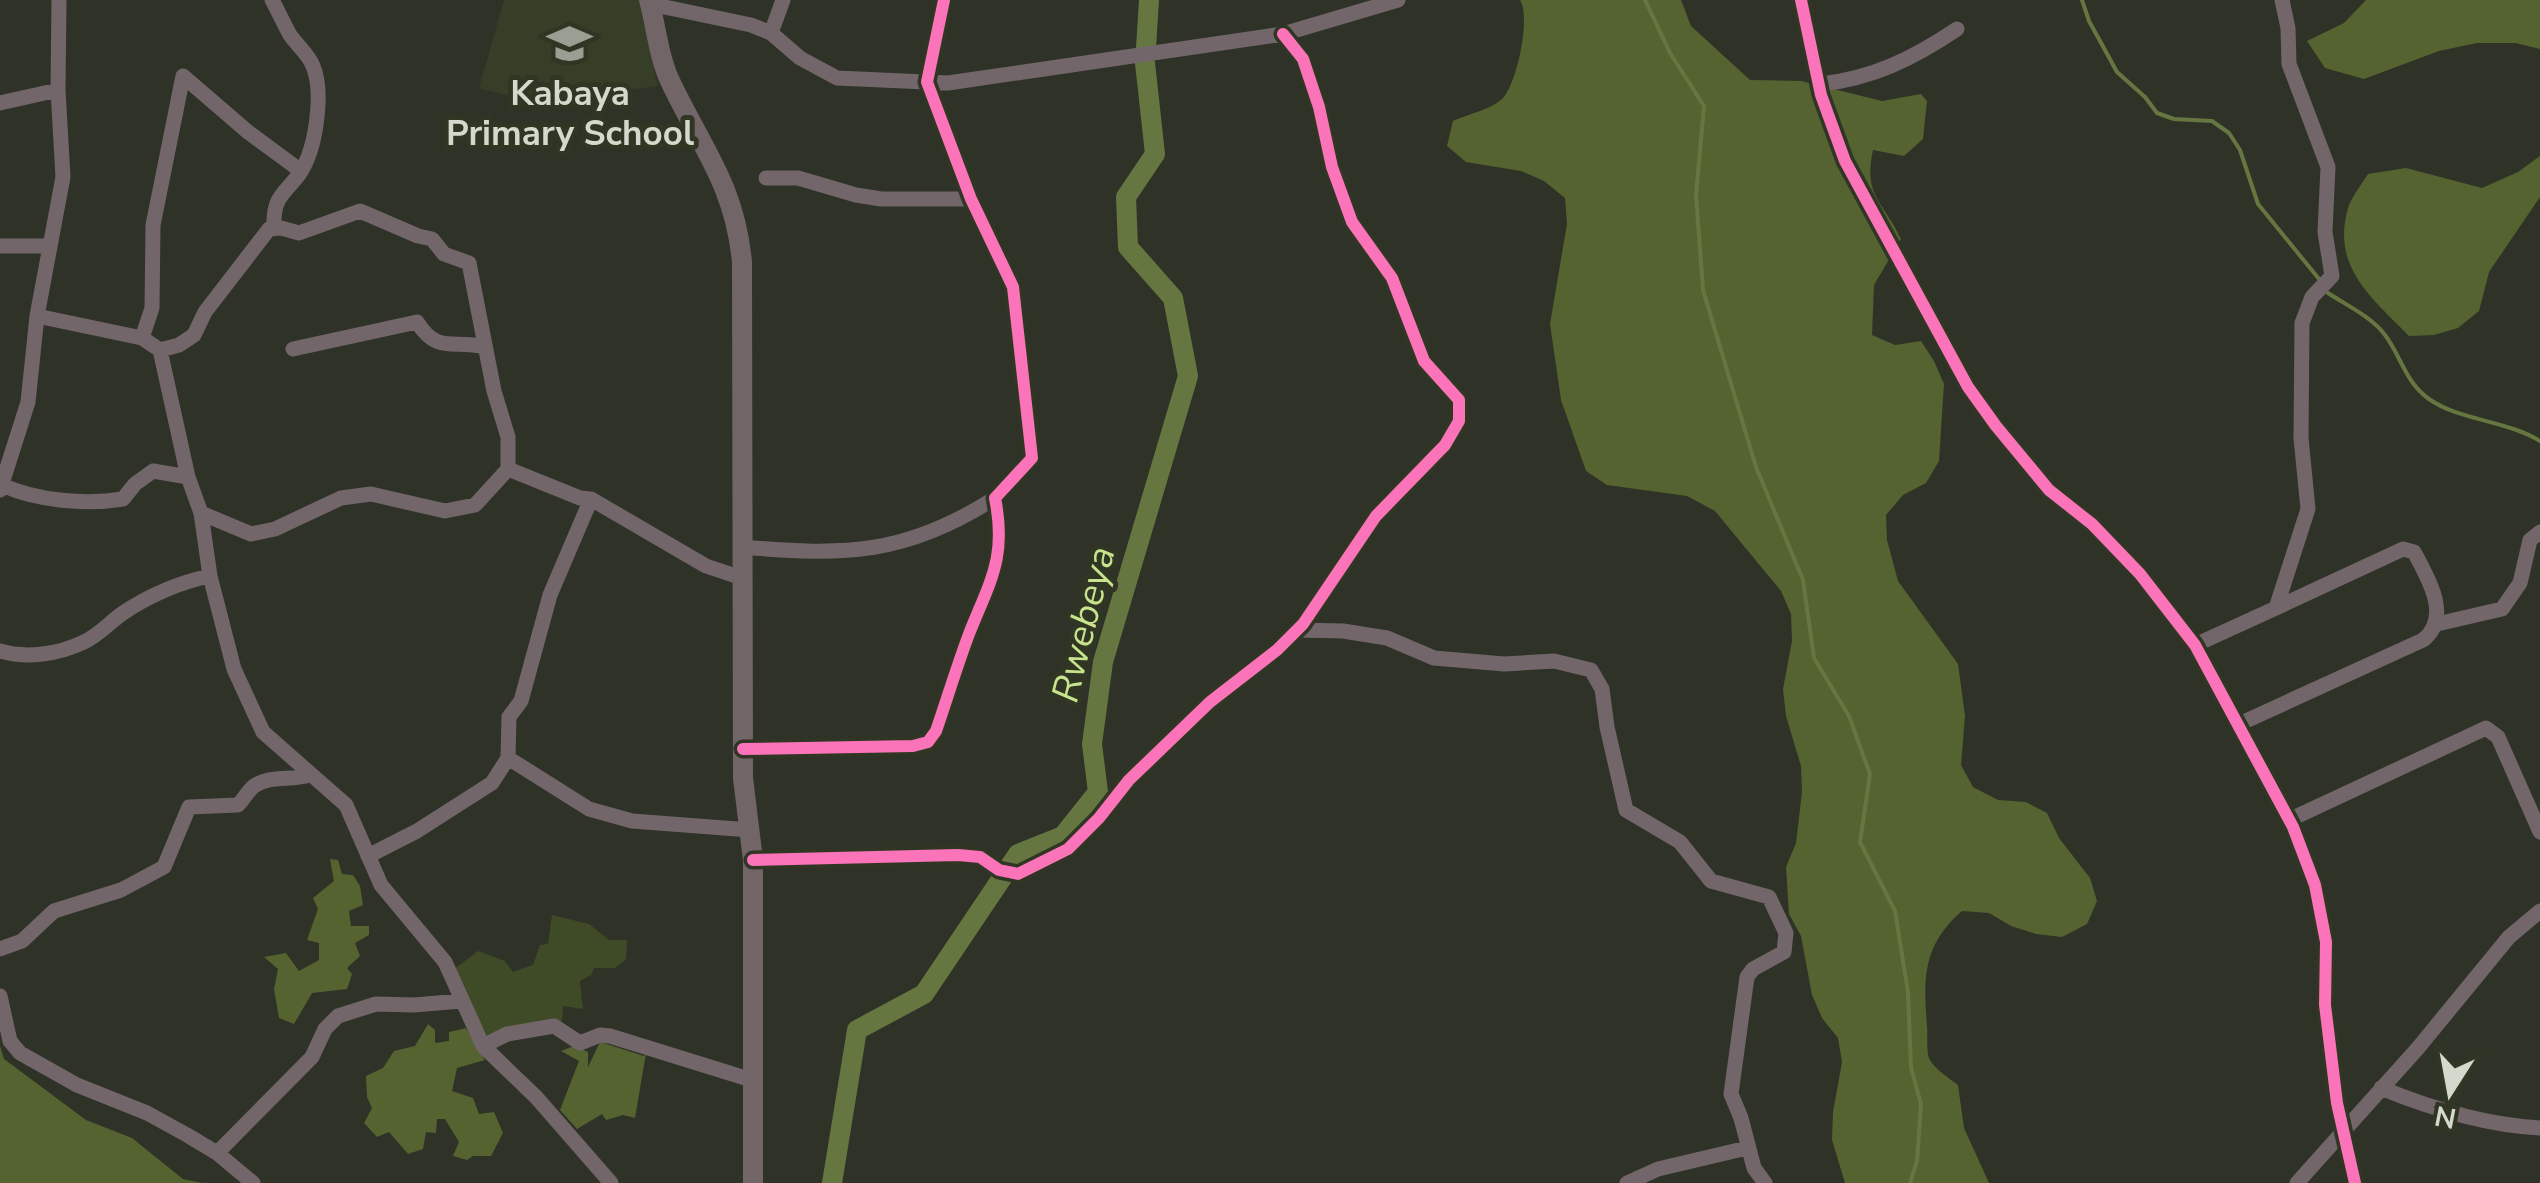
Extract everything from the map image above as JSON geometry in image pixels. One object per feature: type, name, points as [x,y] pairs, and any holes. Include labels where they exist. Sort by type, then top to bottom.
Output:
[{"type":"main road","points":[[649,2],[669,80],[712,157],[733,204],[739,232],[743,304],[743,749],[753,860],[753,1183]]},
{"type":"street","points":[[59,0],[58,90],[63,177],[37,316],[28,402],[1,488],[97,503],[123,499],[153,471],[188,477]]},
{"type":"street","points":[[272,0],[312,63],[317,80],[314,138],[301,171],[278,196],[274,227]]},
{"type":"street","points":[[771,33],[783,0]]},
{"type":"street","points":[[742,547],[817,554],[905,542],[956,523],[995,498],[1032,458],[1013,287],[971,199],[927,82],[944,0]]},
{"type":"street","points":[[649,2],[771,33],[814,67],[837,78],[948,83],[1282,34],[1398,0]]},
{"type":"street","points":[[1801,0],[1828,120],[1845,162],[1968,387],[2049,490],[2092,524],[2140,574],[2195,646],[2289,820],[2316,884],[2326,942],[2325,1005],[2337,1103],[2355,1183]]},
{"type":"street","points":[[2276,608],[2308,508],[2302,438],[2302,323],[2312,297],[2332,276],[2325,232],[2328,168],[2289,64],[2282,0]]},
{"type":"street","points":[[1820,84],[1860,77],[1914,58],[1956,30]]},
{"type":"street","points":[[753,860],[958,855],[980,858],[998,870],[1018,874],[1068,850],[1129,780],[1210,702],[1297,630],[1376,516],[1445,445],[1459,421],[1459,400],[1424,361],[1392,278],[1352,222],[1332,167],[1319,106],[1303,60],[1282,34]]},
{"type":"street","points":[[142,338],[152,308],[153,225],[183,76],[301,171]]},
{"type":"street","points":[[0,103],[58,90]]},
{"type":"street","points":[[766,178],[798,178],[881,198],[971,199]]},
{"type":"street","points":[[160,350],[179,345],[194,335],[226,283],[274,227],[299,234],[360,211],[432,239],[444,254],[469,263],[508,437],[508,469],[475,506],[444,511],[371,494],[341,498],[275,529],[252,534],[201,513]]},
{"type":"street","points":[[0,246],[50,246]]},
{"type":"street","points":[[37,316],[142,338],[160,350],[234,668],[262,732],[346,805],[380,885],[444,962],[482,1046],[549,1110],[612,1183]]},
{"type":"street","points":[[293,349],[416,322],[429,340],[437,343],[485,347]]},
{"type":"street","points":[[508,469],[591,499],[706,566],[742,578]]},
{"type":"street","points":[[743,749],[913,746],[928,742],[936,731],[968,636],[989,588],[1001,530],[995,498]]},
{"type":"street","points":[[368,856],[479,792],[492,782],[508,758],[509,717],[521,700],[550,596],[591,499]]},
{"type":"street","points":[[2236,724],[2423,640],[2437,624],[2502,609],[2520,583],[2530,540],[2540,532]]},
{"type":"street","points":[[2195,646],[2395,551],[2409,549],[2422,566],[2437,606],[2437,624]]},
{"type":"street","points":[[0,651],[20,657],[34,656],[84,642],[124,612],[168,589],[210,576]]},
{"type":"street","points":[[1297,630],[1388,638],[1434,658],[1504,664],[1554,661],[1591,670],[1602,689],[1606,727],[1626,810],[1680,842],[1711,881],[1770,896],[1786,933],[1784,952],[1753,969],[1744,986],[1731,1094],[1754,1168],[1765,1183]]},
{"type":"street","points":[[2289,820],[2486,728],[2498,737],[2540,832]]},
{"type":"street","points":[[508,758],[589,809],[632,821],[750,830]]},
{"type":"street","points":[[0,948],[22,941],[54,911],[121,890],[164,867],[189,807],[238,805],[252,787],[310,774]]},
{"type":"street","points":[[2297,1183],[2508,937],[2540,911]]},
{"type":"street","points":[[0,996],[10,1041],[20,1053],[77,1086],[147,1113],[218,1153],[230,1167],[254,1183]]},
{"type":"street","points":[[218,1153],[312,1056],[325,1030],[338,1016],[391,1002],[414,1005],[461,1001]]},
{"type":"street","points":[[482,1046],[507,1034],[554,1026],[580,1043],[603,1035],[755,1082]]},
{"type":"street","points":[[2381,1088],[2454,1114],[2540,1128]]},
{"type":"street","points":[[1627,1183],[1658,1169],[1747,1148]]},
{"type":"shaded area","name":"Kabaya Primary School","points":[[504,0],[639,0],[658,86],[532,102],[479,88]]},
{"type":"shaded area","points":[[552,915],[589,924],[609,940],[627,940],[626,959],[615,968],[594,968],[591,975],[580,981],[583,1009],[563,1006],[562,1021],[488,1038],[453,970],[478,951],[505,961],[513,972],[533,965],[540,945],[548,944]]},
{"type":"green space","points":[[1520,0],[1681,0],[1691,26],[1750,80],[1801,81],[1882,101],[1921,94],[1927,101],[1923,139],[1904,156],[1873,150],[1871,165],[1876,198],[1901,239],[1874,285],[1872,335],[1895,345],[1921,341],[1944,384],[1939,461],[1926,483],[1903,495],[1886,515],[1887,540],[1898,581],[1958,664],[1965,716],[1961,765],[1973,787],[1998,800],[2026,802],[2047,813],[2059,838],[2090,878],[2097,901],[2087,924],[2062,937],[2011,926],[1989,913],[1962,911],[1933,949],[1925,992],[1928,1054],[1934,1066],[1958,1085],[1964,1128],[1989,1183],[1845,1183],[1832,1140],[1842,1062],[1838,1038],[1822,1018],[1812,995],[1801,936],[1789,914],[1786,867],[1796,843],[1802,792],[1801,766],[1786,716],[1783,689],[1792,641],[1791,614],[1781,591],[1715,511],[1687,496],[1607,485],[1586,471],[1561,400],[1550,324],[1567,224],[1565,198],[1544,181],[1521,171],[1466,162],[1447,146],[1453,121],[1493,105],[1508,90],[1523,35]]},
{"type":"green space","points":[[2366,0],[2540,0],[2540,49],[2516,43],[2477,43],[2439,51],[2364,79],[2325,68],[2307,41],[2344,23]]},
{"type":"green space","points":[[2540,156],[2540,197],[2489,272],[2479,311],[2458,328],[2434,335],[2409,336],[2358,280],[2345,248],[2348,208],[2368,174],[2406,168],[2482,188],[2518,172]]},
{"type":"green space","points":[[330,859],[338,860],[342,874],[353,875],[360,886],[363,905],[349,911],[351,926],[369,926],[369,935],[355,943],[360,956],[347,968],[352,974],[347,989],[312,993],[294,1024],[279,1018],[274,989],[278,969],[264,957],[286,953],[299,971],[319,960],[319,943],[307,940],[318,909],[313,898],[334,881]]},
{"type":"green space","points":[[428,1024],[435,1030],[435,1043],[449,1041],[449,1032],[466,1028],[485,1060],[457,1068],[452,1091],[473,1098],[479,1114],[494,1112],[503,1133],[491,1156],[467,1160],[453,1156],[459,1142],[445,1119],[437,1119],[436,1133],[426,1132],[423,1149],[408,1154],[389,1132],[377,1137],[364,1123],[372,1108],[366,1076],[383,1068],[394,1051],[415,1046]]},
{"type":"green space","points":[[600,1042],[644,1056],[646,1053],[635,1118],[623,1115],[606,1120],[602,1114],[577,1129],[560,1110],[579,1061],[561,1051],[574,1046],[588,1052],[588,1067]]},
{"type":"green space","points":[[0,1046],[4,1059],[86,1120],[132,1138],[183,1179],[202,1183],[0,1183]]},
{"type":"waterway","name":"Rwebeya","points":[[1146,48],[1149,0]]},
{"type":"waterway","points":[[1645,0],[1670,53],[1704,106],[1696,195],[1703,290],[1756,467],[1803,580],[1814,658],[1849,716],[1870,774],[1860,842],[1895,911],[1908,992],[1911,1068],[1921,1104],[1917,1161],[1910,1183]]},
{"type":"waterway","points":[[2082,0],[2117,72],[2157,113],[2174,119],[2212,121],[2229,133],[2240,150],[2258,204],[2319,279]]},
{"type":"waterway","name":"Rwebeya","points":[[832,1183],[857,1030],[924,994],[1018,854],[1063,836],[1098,792],[1092,744],[1103,662],[1188,376],[1173,298],[1128,247],[1126,197],[1155,154],[1145,63]]},
{"type":"waterway","points":[[2328,293],[2380,329],[2414,385],[2429,399],[2540,441]]},
{"type":"cycle path","points":[[743,749],[913,746],[928,742],[936,731],[994,569],[999,537],[995,498],[1032,458],[1013,287],[971,199],[927,82],[944,0]]},
{"type":"cycle path","points":[[1801,0],[1821,95],[1845,161],[1968,387],[2049,490],[2092,524],[2140,574],[2195,645],[2293,827],[2315,885],[2326,942],[2325,1005],[2337,1103],[2355,1183]]},
{"type":"cycle path","points":[[753,860],[958,855],[980,857],[999,870],[1018,874],[1068,849],[1129,780],[1210,702],[1277,650],[1303,624],[1376,516],[1445,445],[1459,421],[1459,400],[1424,361],[1392,278],[1352,222],[1332,167],[1319,107],[1303,59],[1283,34]]},
{"type":"place","name":"Kabaya Primary School","points":[[570,43]]}]
